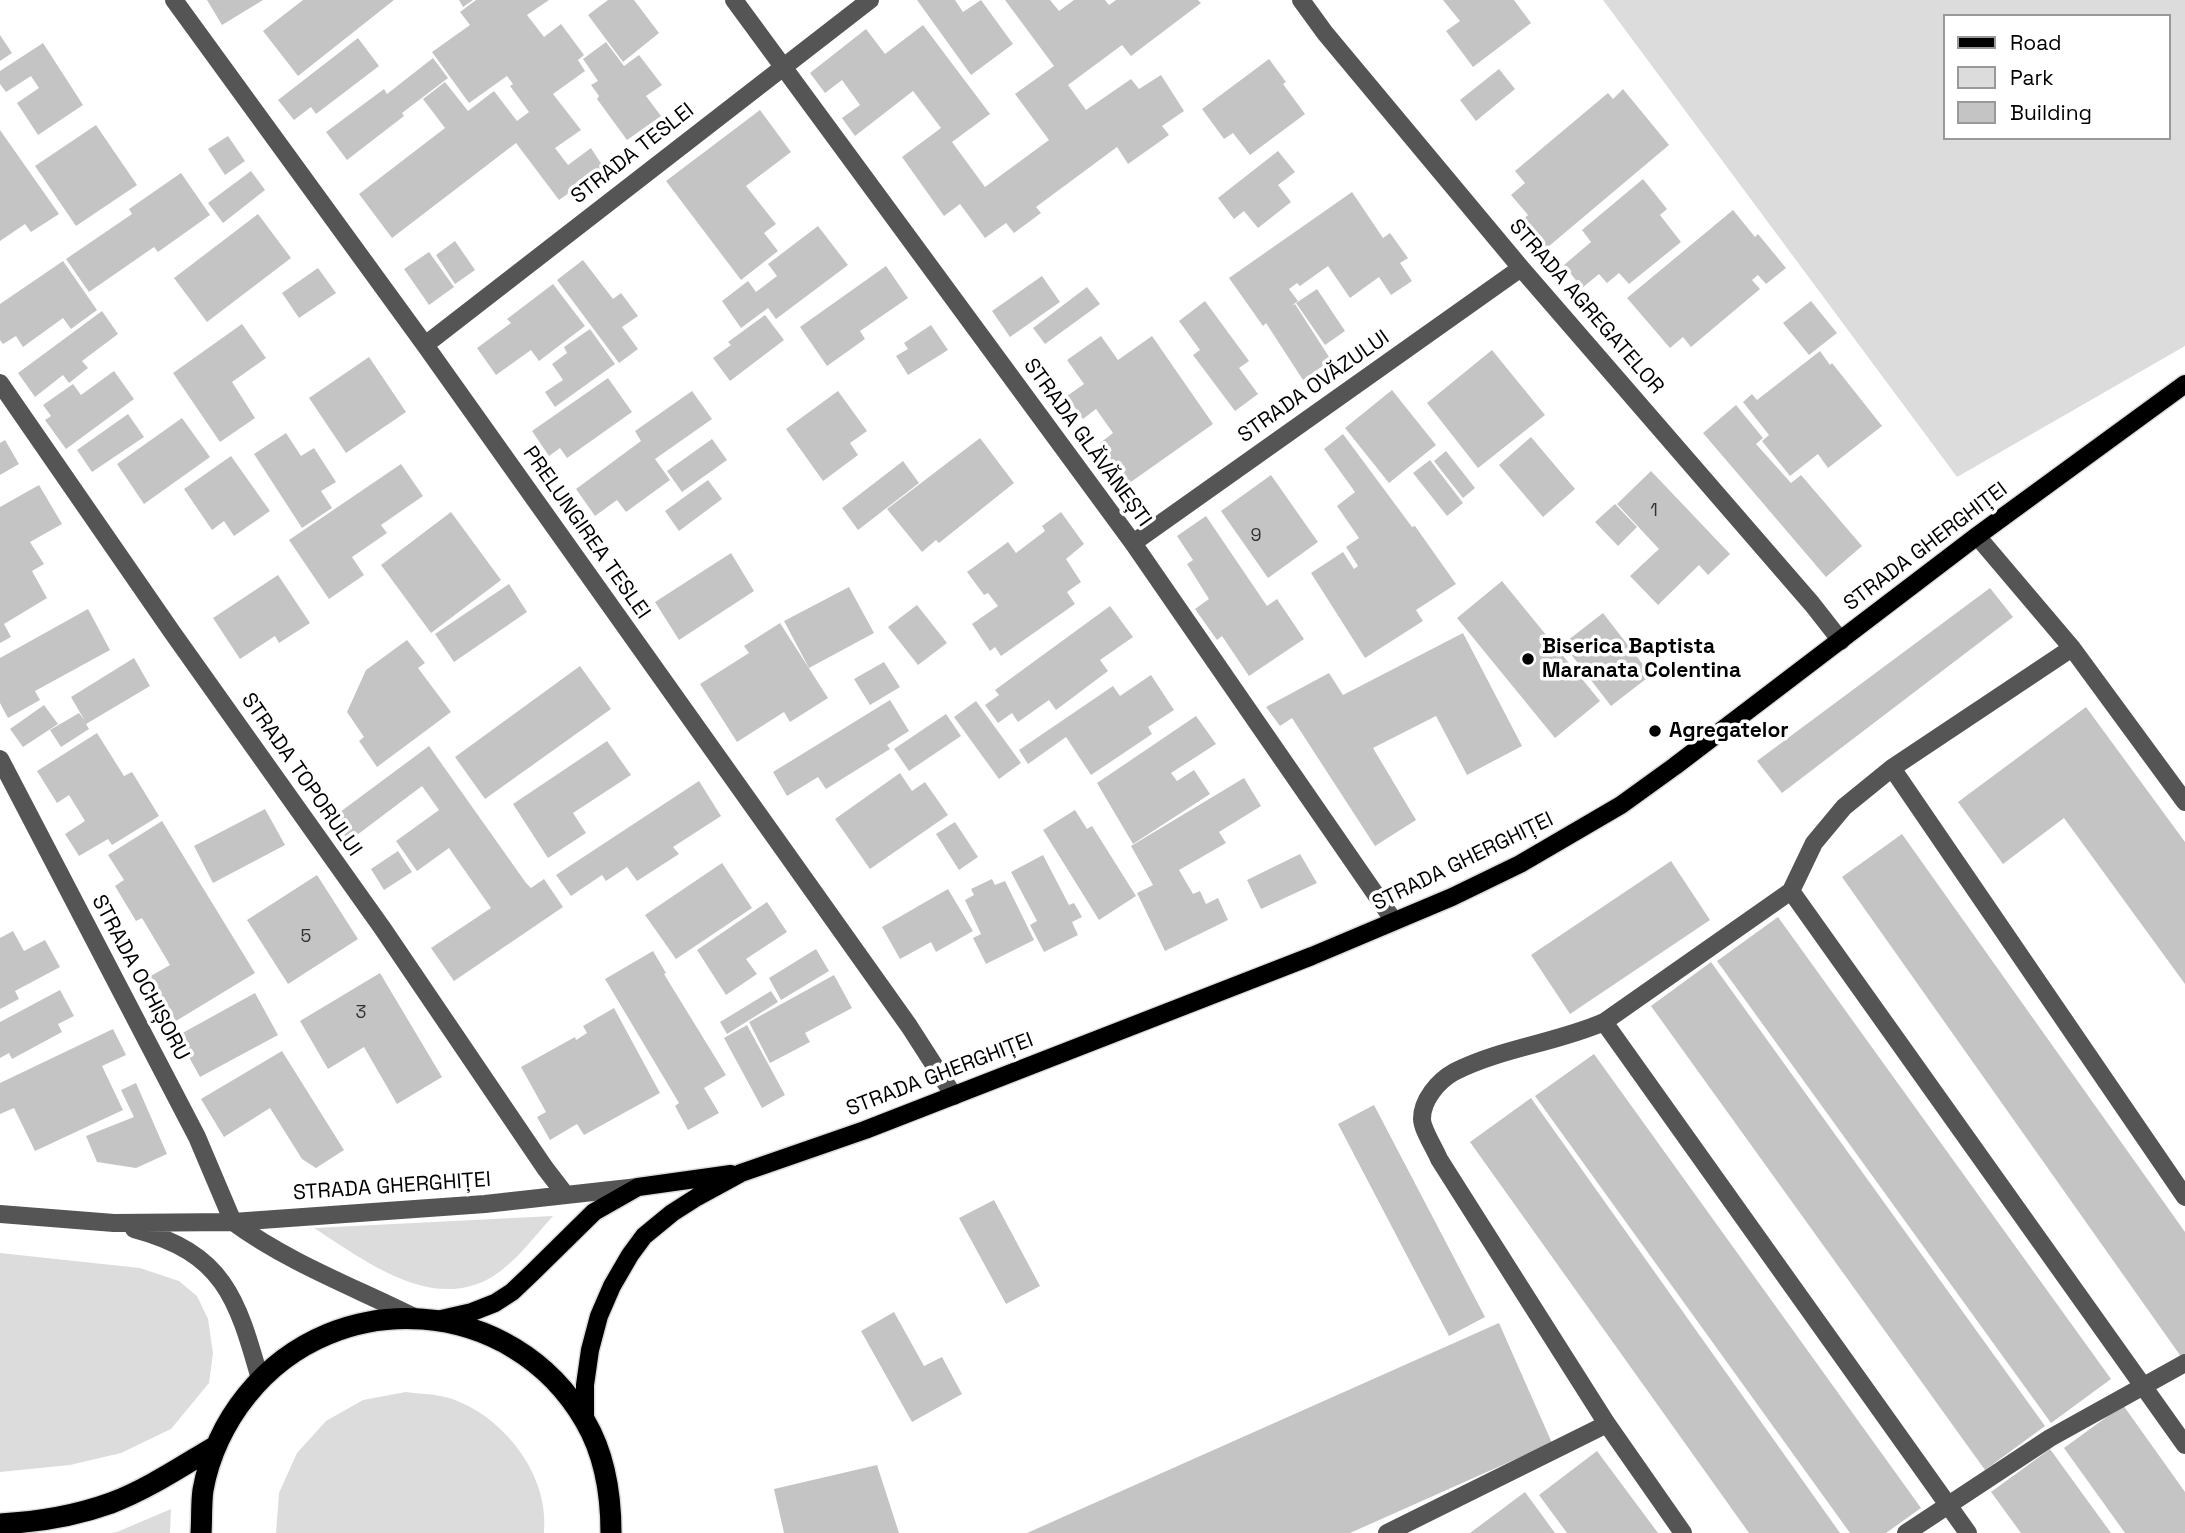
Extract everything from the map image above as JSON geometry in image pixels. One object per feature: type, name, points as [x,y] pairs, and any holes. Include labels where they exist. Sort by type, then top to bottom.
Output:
[{"type":"highway","points":[[201,1533],[203,1491],[216,1446],[234,1410],[260,1379],[305,1344],[328,1332],[376,1321],[426,1319],[482,1332],[523,1353],[558,1383],[585,1421],[602,1460],[611,1502],[611,1533]]},
{"type":"highway","points":[[0,1524],[47,1520],[113,1502],[155,1482],[216,1446]]},
{"type":"main road","name":"STRADA GHERGHIȚEI","points":[[426,1319],[472,1312],[495,1303],[512,1292],[594,1212],[638,1187],[741,1172],[866,1130],[1312,956],[1452,897],[1520,864],[1621,805],[1977,536],[2185,384]]},
{"type":"main road","name":"STRADA GHERGHIȚEI","points":[[585,1421],[585,1385],[599,1316],[630,1255],[644,1236],[672,1213],[741,1172]]},
{"type":"street","name":"PRELUNGIREA TESLEI","points":[[174,0],[425,345],[909,1026],[954,1096]]},
{"type":"street","name":"STRADA GLĂVĂNEȘTI","points":[[734,0],[1133,543],[1394,921]]},
{"type":"street","name":"STRADA TESLEI","points":[[425,345],[870,0]]},
{"type":"street","name":"STRADA AGREGATELOR","points":[[1301,0],[1325,33],[1521,268],[1841,641]]},
{"type":"street","name":"STRADA OVĂZULUI","points":[[1133,543],[1521,268]]},
{"type":"street","name":"STRADA TOPORULUI","points":[[0,383],[172,632],[383,929],[565,1194]]},
{"type":"street","points":[[1977,536],[2072,648],[2185,802]]},
{"type":"street","points":[[1683,1533],[1607,1424],[1439,1159],[1422,1121],[1427,1097],[1452,1073],[1499,1055],[1578,1033],[1604,1022],[1791,891],[1814,843],[1836,816],[1892,768],[2072,648]]},
{"type":"street","name":"STRADA OCHIȘORU","points":[[0,759],[180,1103],[233,1222]]},
{"type":"street","points":[[1892,768],[2185,1197]]},
{"type":"street","points":[[1791,891],[2185,1445]]},
{"type":"street","points":[[1604,1022],[1968,1533]]},
{"type":"street","name":"STRADA GHERGHIȚEI","points":[[0,1214],[114,1223],[233,1222],[485,1205],[638,1187]]},
{"type":"street","points":[[233,1222],[257,1240],[289,1258],[426,1319]]},
{"type":"street","name":"STRADA GHERGHIȚEI","points":[[114,1223],[171,1241],[209,1265],[231,1294],[260,1379]]},
{"type":"street","points":[[1906,1533],[2050,1438],[2185,1363]]},
{"type":"street","points":[[1387,1533],[1409,1529],[1607,1424]]},
{"type":"green space","points":[[1603,0],[2185,0],[2185,346],[1957,477]]},
{"type":"green space","points":[[553,1216],[501,1271],[469,1287],[445,1289],[422,1286],[399,1278],[376,1267],[314,1228]]},
{"type":"green space","points":[[0,1253],[140,1268],[179,1281],[197,1296],[208,1319],[213,1353],[209,1383],[171,1429],[121,1453],[70,1465],[0,1472]]},
{"type":"green space","points":[[406,1392],[449,1398],[469,1406],[504,1433],[531,1469],[544,1511],[544,1533],[276,1533],[279,1493],[297,1453],[326,1421],[363,1400]]},
{"type":"green space","points":[[171,1509],[170,1533],[111,1533],[117,1532]]},
{"type":"building","points":[[207,0],[263,0],[222,25]]},
{"type":"building","points":[[303,0],[394,0],[298,76],[263,31]]},
{"type":"building","points":[[459,0],[473,0],[463,7]]},
{"type":"building","points":[[476,0],[549,0],[527,15],[544,37],[561,24],[584,55],[578,60],[585,71],[553,94],[581,130],[555,148],[568,165],[591,148],[604,168],[559,200],[516,143],[392,238],[359,194],[445,128],[423,99],[445,82],[468,111],[494,91],[517,121],[529,112],[510,86],[513,84],[507,76],[469,103],[432,52],[470,25],[460,12]]},
{"type":"building","points":[[608,0],[634,0],[659,33],[623,62],[588,15]]},
{"type":"building","points":[[917,0],[955,0],[963,12],[981,0],[1013,44],[971,75]]},
{"type":"building","points":[[1005,0],[1050,0],[1059,11],[1074,0],[1105,0],[1109,5],[1116,0],[1198,0],[1201,3],[1131,56],[1122,45],[1068,85],[1086,110],[1131,79],[1139,89],[1161,75],[1184,111],[1162,126],[1169,135],[1128,164],[1117,147],[1036,207],[1041,213],[1014,233],[1006,223],[985,238],[960,204],[944,216],[902,157],[941,128],[913,91],[855,136],[842,118],[860,105],[842,80],[825,93],[810,73],[866,29],[885,54],[923,25],[990,114],[952,142],[985,187],[1049,140],[1015,94],[1054,66]]},
{"type":"building","points":[[1443,0],[1514,0],[1531,23],[1473,67],[1446,31],[1460,21]]},
{"type":"building","points":[[0,35],[12,53],[0,61]]},
{"type":"building","points":[[358,38],[379,66],[316,114],[311,107],[294,120],[278,100]]},
{"type":"building","points":[[606,42],[624,66],[639,55],[662,85],[646,96],[661,116],[627,140],[597,99],[599,96],[591,85],[598,81],[583,59]]},
{"type":"building","points":[[43,43],[83,105],[38,135],[17,103],[39,88],[31,76],[6,92],[0,84],[0,71]]},
{"type":"building","points":[[433,58],[448,78],[347,160],[326,132],[384,89],[387,94]]},
{"type":"building","points":[[1269,59],[1305,114],[1250,155],[1233,133],[1224,139],[1202,109]]},
{"type":"building","points":[[1499,69],[1515,89],[1476,121],[1460,100]]},
{"type":"building","points":[[1623,89],[1669,145],[1542,252],[1518,224],[1528,215],[1511,195],[1525,183],[1515,171],[1608,93],[1613,99]]},
{"type":"building","points":[[760,110],[791,152],[746,186],[776,224],[764,233],[778,251],[741,280],[666,181]]},
{"type":"building","points":[[96,125],[137,185],[76,226],[35,166]]},
{"type":"building","points":[[0,130],[59,214],[31,232],[25,224],[0,241]]},
{"type":"building","points":[[228,136],[245,161],[225,175],[208,149]]},
{"type":"building","points":[[1278,151],[1295,172],[1278,185],[1291,202],[1258,228],[1244,211],[1234,219],[1218,198]]},
{"type":"building","points":[[251,171],[265,190],[223,223],[208,203]]},
{"type":"building","points":[[181,173],[210,215],[158,252],[154,247],[89,292],[66,259],[132,214],[129,209]]},
{"type":"building","points":[[1643,179],[1667,209],[1660,215],[1681,242],[1629,284],[1619,273],[1607,283],[1599,274],[1582,288],[1564,265],[1591,242],[1582,230]]},
{"type":"building","points":[[1352,192],[1383,238],[1390,233],[1408,258],[1400,263],[1412,281],[1391,295],[1379,277],[1350,298],[1328,266],[1300,286],[1297,283],[1289,289],[1298,301],[1291,306],[1295,304],[1331,360],[1303,380],[1266,323],[1263,326],[1229,278]]},
{"type":"building","points":[[1733,210],[1755,237],[1758,234],[1786,268],[1766,284],[1758,275],[1752,280],[1760,289],[1691,347],[1683,337],[1670,348],[1627,298]]},
{"type":"building","points":[[258,214],[291,258],[207,322],[174,278]]},
{"type":"building","points":[[818,226],[848,265],[776,319],[768,308],[741,328],[722,301],[748,281],[756,292],[777,276],[768,264]]},
{"type":"building","points":[[455,241],[475,270],[455,284],[436,255]]},
{"type":"building","points":[[429,252],[454,287],[429,305],[404,269]]},
{"type":"building","points":[[583,260],[613,299],[621,293],[638,316],[622,327],[638,349],[619,363],[557,280]]},
{"type":"building","points":[[63,261],[97,310],[71,329],[63,318],[23,347],[16,336],[3,344],[0,340],[0,304]]},
{"type":"building","points":[[886,266],[908,298],[860,331],[865,339],[827,366],[800,327]]},
{"type":"building","points":[[318,268],[336,293],[299,318],[282,293]]},
{"type":"building","points":[[1042,276],[1060,302],[1010,337],[992,311]]},
{"type":"building","points":[[553,284],[585,326],[539,361],[531,350],[496,375],[477,348],[511,323],[507,319]]},
{"type":"building","points":[[1087,287],[1100,304],[1045,344],[1033,328]]},
{"type":"building","points":[[1317,289],[1345,331],[1325,345],[1296,303]]},
{"type":"building","points":[[1205,301],[1249,361],[1239,368],[1258,394],[1235,411],[1193,355],[1200,350],[1179,321]]},
{"type":"building","points":[[1811,301],[1837,333],[1809,355],[1783,323]]},
{"type":"building","points":[[102,311],[118,334],[82,361],[88,368],[69,383],[63,375],[35,397],[18,373]]},
{"type":"building","points":[[765,315],[784,340],[730,381],[713,358],[731,345],[728,342]]},
{"type":"building","points":[[242,324],[266,358],[232,382],[255,418],[220,442],[173,373]]},
{"type":"building","points":[[931,325],[948,350],[908,375],[896,356],[908,349],[904,343]]},
{"type":"building","points":[[590,329],[615,364],[555,407],[545,392],[563,380],[552,364],[567,353],[564,347]]},
{"type":"building","points":[[1101,336],[1118,360],[1152,336],[1213,424],[1128,484],[1100,443],[1113,433],[1096,409],[1083,419],[1067,396],[1084,384],[1067,360]]},
{"type":"building","points":[[1492,350],[1545,415],[1478,468],[1427,403]]},
{"type":"building","points":[[1820,351],[1882,426],[1828,468],[1818,454],[1790,476],[1762,441],[1769,435],[1743,402],[1752,394],[1757,400]]},
{"type":"building","points":[[369,357],[406,412],[346,453],[309,398]]},
{"type":"building","points":[[114,371],[134,399],[66,449],[45,420],[51,416],[43,405],[73,384],[81,395]]},
{"type":"building","points":[[608,378],[632,412],[567,458],[560,448],[549,456],[532,431]]},
{"type":"building","points":[[1392,390],[1436,445],[1389,483],[1345,428]]},
{"type":"building","points":[[692,391],[712,419],[655,459],[670,480],[626,512],[617,500],[595,516],[576,489],[641,441],[635,431]]},
{"type":"building","points":[[838,391],[867,431],[850,443],[858,455],[823,481],[786,429]]},
{"type":"building","points":[[1736,405],[1763,438],[1756,444],[1791,483],[1801,475],[1862,546],[1826,577],[1703,433]]},
{"type":"building","points":[[128,414],[144,437],[92,472],[77,450]]},
{"type":"building","points":[[182,418],[210,457],[144,504],[117,464]]},
{"type":"building","points":[[286,433],[301,456],[314,448],[336,482],[321,491],[332,508],[302,528],[254,454]]},
{"type":"building","points":[[1343,434],[1412,527],[1415,526],[1456,584],[1416,610],[1423,621],[1365,658],[1311,573],[1343,552],[1354,569],[1358,566],[1346,547],[1359,538],[1337,506],[1355,492],[1324,449]]},
{"type":"building","points":[[1531,437],[1575,489],[1543,517],[1499,465]]},
{"type":"building","points":[[980,438],[1014,483],[939,543],[936,540],[922,552],[887,509]]},
{"type":"building","points":[[712,439],[727,460],[682,492],[667,471]]},
{"type":"building","points":[[5,440],[19,464],[0,475],[0,443]]},
{"type":"building","points":[[1446,451],[1475,488],[1463,498],[1434,461]]},
{"type":"building","points":[[231,456],[270,511],[234,536],[224,521],[212,530],[184,489]]},
{"type":"building","points":[[1430,460],[1463,503],[1447,516],[1413,473]]},
{"type":"building","points":[[903,461],[919,483],[858,530],[842,508]]},
{"type":"building","points":[[401,464],[423,496],[381,525],[387,533],[352,557],[364,575],[329,599],[289,540]]},
{"type":"building","points":[[1651,471],[1730,554],[1708,575],[1699,565],[1658,605],[1630,576],[1659,549],[1617,504]]},
{"type":"building","points":[[1271,475],[1318,542],[1268,578],[1221,511]]},
{"type":"building","points":[[708,480],[722,499],[679,531],[665,511]]},
{"type":"building","points":[[39,485],[62,524],[30,542],[44,564],[32,571],[47,598],[4,624],[11,637],[0,643],[0,507]]},
{"type":"building","points":[[1615,504],[1637,527],[1618,546],[1595,522]]},
{"type":"building","points":[[451,512],[501,580],[431,633],[381,565]]},
{"type":"building","points":[[1061,512],[1084,544],[1066,559],[1081,582],[1067,592],[1075,604],[1001,656],[995,647],[990,651],[972,624],[998,606],[988,593],[984,595],[967,572],[1008,542],[1016,553],[1045,531],[1042,526]]},
{"type":"building","points":[[1206,516],[1267,606],[1277,599],[1304,639],[1249,676],[1222,636],[1217,640],[1195,609],[1209,599],[1187,564],[1193,560],[1177,536]]},
{"type":"building","points":[[731,553],[754,591],[679,640],[655,602]]},
{"type":"building","points":[[278,575],[310,623],[279,643],[275,636],[240,659],[213,618]]},
{"type":"building","name":"Biserica Baptista Maranata Colentina","points":[[1502,581],[1600,701],[1555,738],[1457,618]]},
{"type":"building","points":[[509,584],[527,612],[454,662],[435,634]]},
{"type":"building","points":[[849,587],[874,633],[809,668],[784,621]]},
{"type":"building","points":[[1990,588],[2013,617],[1782,793],[1757,761]]},
{"type":"building","points":[[917,605],[947,643],[918,665],[888,627]]},
{"type":"building","points":[[1110,606],[1133,637],[1100,660],[1108,671],[1056,710],[1049,700],[1018,722],[1012,713],[998,723],[985,705],[999,695],[995,690]]},
{"type":"building","points":[[88,609],[110,650],[35,691],[40,700],[8,718],[0,703],[0,658]]},
{"type":"building","points":[[1603,613],[1651,675],[1611,706],[1563,644]]},
{"type":"building","points":[[780,623],[828,698],[790,722],[784,712],[737,742],[700,684],[749,653],[744,646]]},
{"type":"building","points":[[1463,633],[1522,746],[1467,775],[1436,716],[1373,748],[1416,820],[1375,846],[1292,718],[1280,726],[1266,707],[1329,673],[1343,695]]},
{"type":"building","points":[[407,640],[425,663],[418,668],[451,712],[377,767],[359,741],[364,737],[347,712],[366,670]]},
{"type":"building","points":[[134,658],[150,686],[86,724],[89,729],[61,747],[50,730],[79,713],[85,721],[71,697]]},
{"type":"building","points":[[884,662],[900,687],[870,705],[854,679]]},
{"type":"building","points":[[580,666],[611,709],[485,799],[455,757]]},
{"type":"building","points":[[1151,675],[1174,710],[1148,727],[1152,734],[1091,775],[1066,737],[1028,764],[1019,750],[1113,686],[1120,696]]},
{"type":"building","points":[[890,700],[909,731],[887,745],[890,749],[826,789],[818,777],[787,796],[773,772]]},
{"type":"building","points":[[976,701],[1021,763],[999,779],[954,717]]},
{"type":"building","points":[[44,705],[58,724],[23,747],[10,729]]},
{"type":"building","points":[[2086,707],[2185,842],[2185,984],[2064,818],[2003,864],[1958,802]]},
{"type":"building","points":[[946,714],[961,736],[909,771],[894,749]]},
{"type":"building","points":[[1196,716],[1216,744],[1171,773],[1177,781],[1194,770],[1210,794],[1133,844],[1097,783]]},
{"type":"building","points":[[97,733],[124,776],[132,772],[159,816],[112,845],[108,839],[79,856],[65,834],[85,821],[69,795],[57,803],[37,771]]},
{"type":"building","points":[[607,741],[631,775],[573,813],[586,833],[548,858],[513,804]]},
{"type":"building","points":[[429,746],[526,883],[531,888],[544,879],[563,907],[454,981],[431,948],[491,908],[449,848],[417,871],[396,841],[439,810],[422,786],[349,841],[332,818]]},
{"type":"building","points":[[900,773],[912,791],[925,782],[948,815],[870,869],[835,819]]},
{"type":"building","points":[[1244,778],[1261,806],[1219,832],[1226,843],[1179,870],[1193,894],[1200,891],[1206,904],[1218,898],[1228,920],[1165,951],[1137,893],[1153,885],[1131,846]]},
{"type":"building","points":[[699,781],[721,816],[673,847],[679,854],[637,881],[627,867],[606,881],[602,875],[571,896],[556,875]]},
{"type":"building","points":[[265,809],[285,845],[213,883],[194,846]]},
{"type":"building","points":[[1075,810],[1087,829],[1092,826],[1136,896],[1099,920],[1043,830]]},
{"type":"building","points":[[162,821],[255,973],[176,1021],[149,977],[170,965],[142,918],[136,921],[115,886],[124,880],[108,855]]},
{"type":"building","points":[[955,822],[978,857],[959,870],[936,834]]},
{"type":"building","points":[[1902,834],[2185,1232],[2185,1356],[2182,1358],[1842,877]]},
{"type":"building","points":[[398,851],[412,872],[384,890],[371,869]]},
{"type":"building","points":[[1300,854],[1317,883],[1261,909],[1247,880]]},
{"type":"building","points":[[1043,855],[1069,905],[1074,903],[1082,917],[1072,922],[1078,935],[1044,952],[1030,925],[1037,921],[1011,872]]},
{"type":"building","points":[[1671,861],[1710,920],[1570,1014],[1531,955]]},
{"type":"building","points":[[722,863],[752,908],[676,959],[645,915]]},
{"type":"building","points":[[317,875],[358,939],[288,984],[247,920]]},
{"type":"building","points":[[992,879],[995,885],[1005,881],[1034,940],[986,964],[973,938],[981,934],[965,900],[974,895],[971,889]]},
{"type":"building","points":[[948,889],[973,931],[936,952],[931,942],[900,959],[882,927]]},
{"type":"building","points":[[767,902],[787,932],[746,959],[757,974],[726,995],[697,950]]},
{"type":"building","points":[[1778,917],[2111,1379],[2051,1423],[1717,961]]},
{"type":"building","points":[[13,931],[24,951],[45,940],[60,967],[15,991],[19,999],[0,1009],[0,938]]},
{"type":"building","points":[[816,949],[829,971],[781,1000],[769,978]]},
{"type":"building","points":[[653,951],[666,973],[664,974],[726,1075],[704,1088],[719,1113],[688,1130],[675,1106],[679,1103],[605,979]]},
{"type":"building","points":[[1711,962],[2045,1426],[1985,1470],[1651,1006]]},
{"type":"building","points":[[380,973],[442,1077],[397,1104],[364,1047],[328,1069],[300,1021]]},
{"type":"building","points":[[834,975],[852,1008],[805,1033],[810,1042],[770,1063],[749,1022]]},
{"type":"building","points":[[60,990],[74,1016],[58,1024],[62,1032],[12,1059],[9,1053],[0,1058],[0,1022]]},
{"type":"building","points":[[771,991],[778,1002],[727,1034],[720,1022]]},
{"type":"building","points":[[255,993],[278,1035],[200,1077],[177,1036]]},
{"type":"building","points":[[614,1008],[660,1093],[584,1135],[577,1124],[550,1140],[537,1117],[546,1112],[521,1067],[575,1037],[576,1040],[587,1033],[583,1026]]},
{"type":"building","points":[[747,1025],[785,1095],[762,1108],[724,1038]]},
{"type":"building","points":[[113,1029],[126,1055],[102,1066],[123,1110],[35,1151],[14,1108],[0,1114],[0,1083]]},
{"type":"building","points":[[282,1051],[344,1150],[316,1168],[302,1159],[270,1108],[224,1137],[201,1099]]},
{"type":"building","points":[[1594,1054],[1921,1508],[1886,1533],[1850,1533],[1535,1096]]},
{"type":"building","points":[[136,1083],[167,1154],[136,1168],[97,1162],[86,1136],[134,1117],[121,1090]]},
{"type":"building","points":[[1531,1098],[1840,1533],[1749,1533],[1470,1142]]},
{"type":"building","points":[[1374,1105],[1485,1317],[1449,1336],[1338,1124]]},
{"type":"building","points":[[994,1200],[1040,1286],[1006,1304],[959,1218]]},
{"type":"building","points":[[894,1312],[924,1366],[942,1357],[962,1394],[912,1422],[861,1331]]},
{"type":"building","points":[[1499,1323],[1552,1443],[1350,1533],[1027,1533]]},
{"type":"building","points":[[2123,1405],[2185,1492],[2185,1533],[2125,1533],[2064,1448]]},
{"type":"building","points":[[2050,1449],[2111,1533],[2021,1533],[1991,1492]]},
{"type":"building","points":[[1597,1451],[1658,1533],[1567,1533],[1539,1495]]},
{"type":"building","points":[[877,1465],[899,1533],[784,1533],[774,1489]]},
{"type":"building","points":[[1525,1492],[1555,1533],[1470,1533]]},
{"type":"place","name":"Biserica Baptista Maranata Colentina","points":[[1528,659]]},
{"type":"place","name":"Agregatelor","points":[[1655,731]]}]
